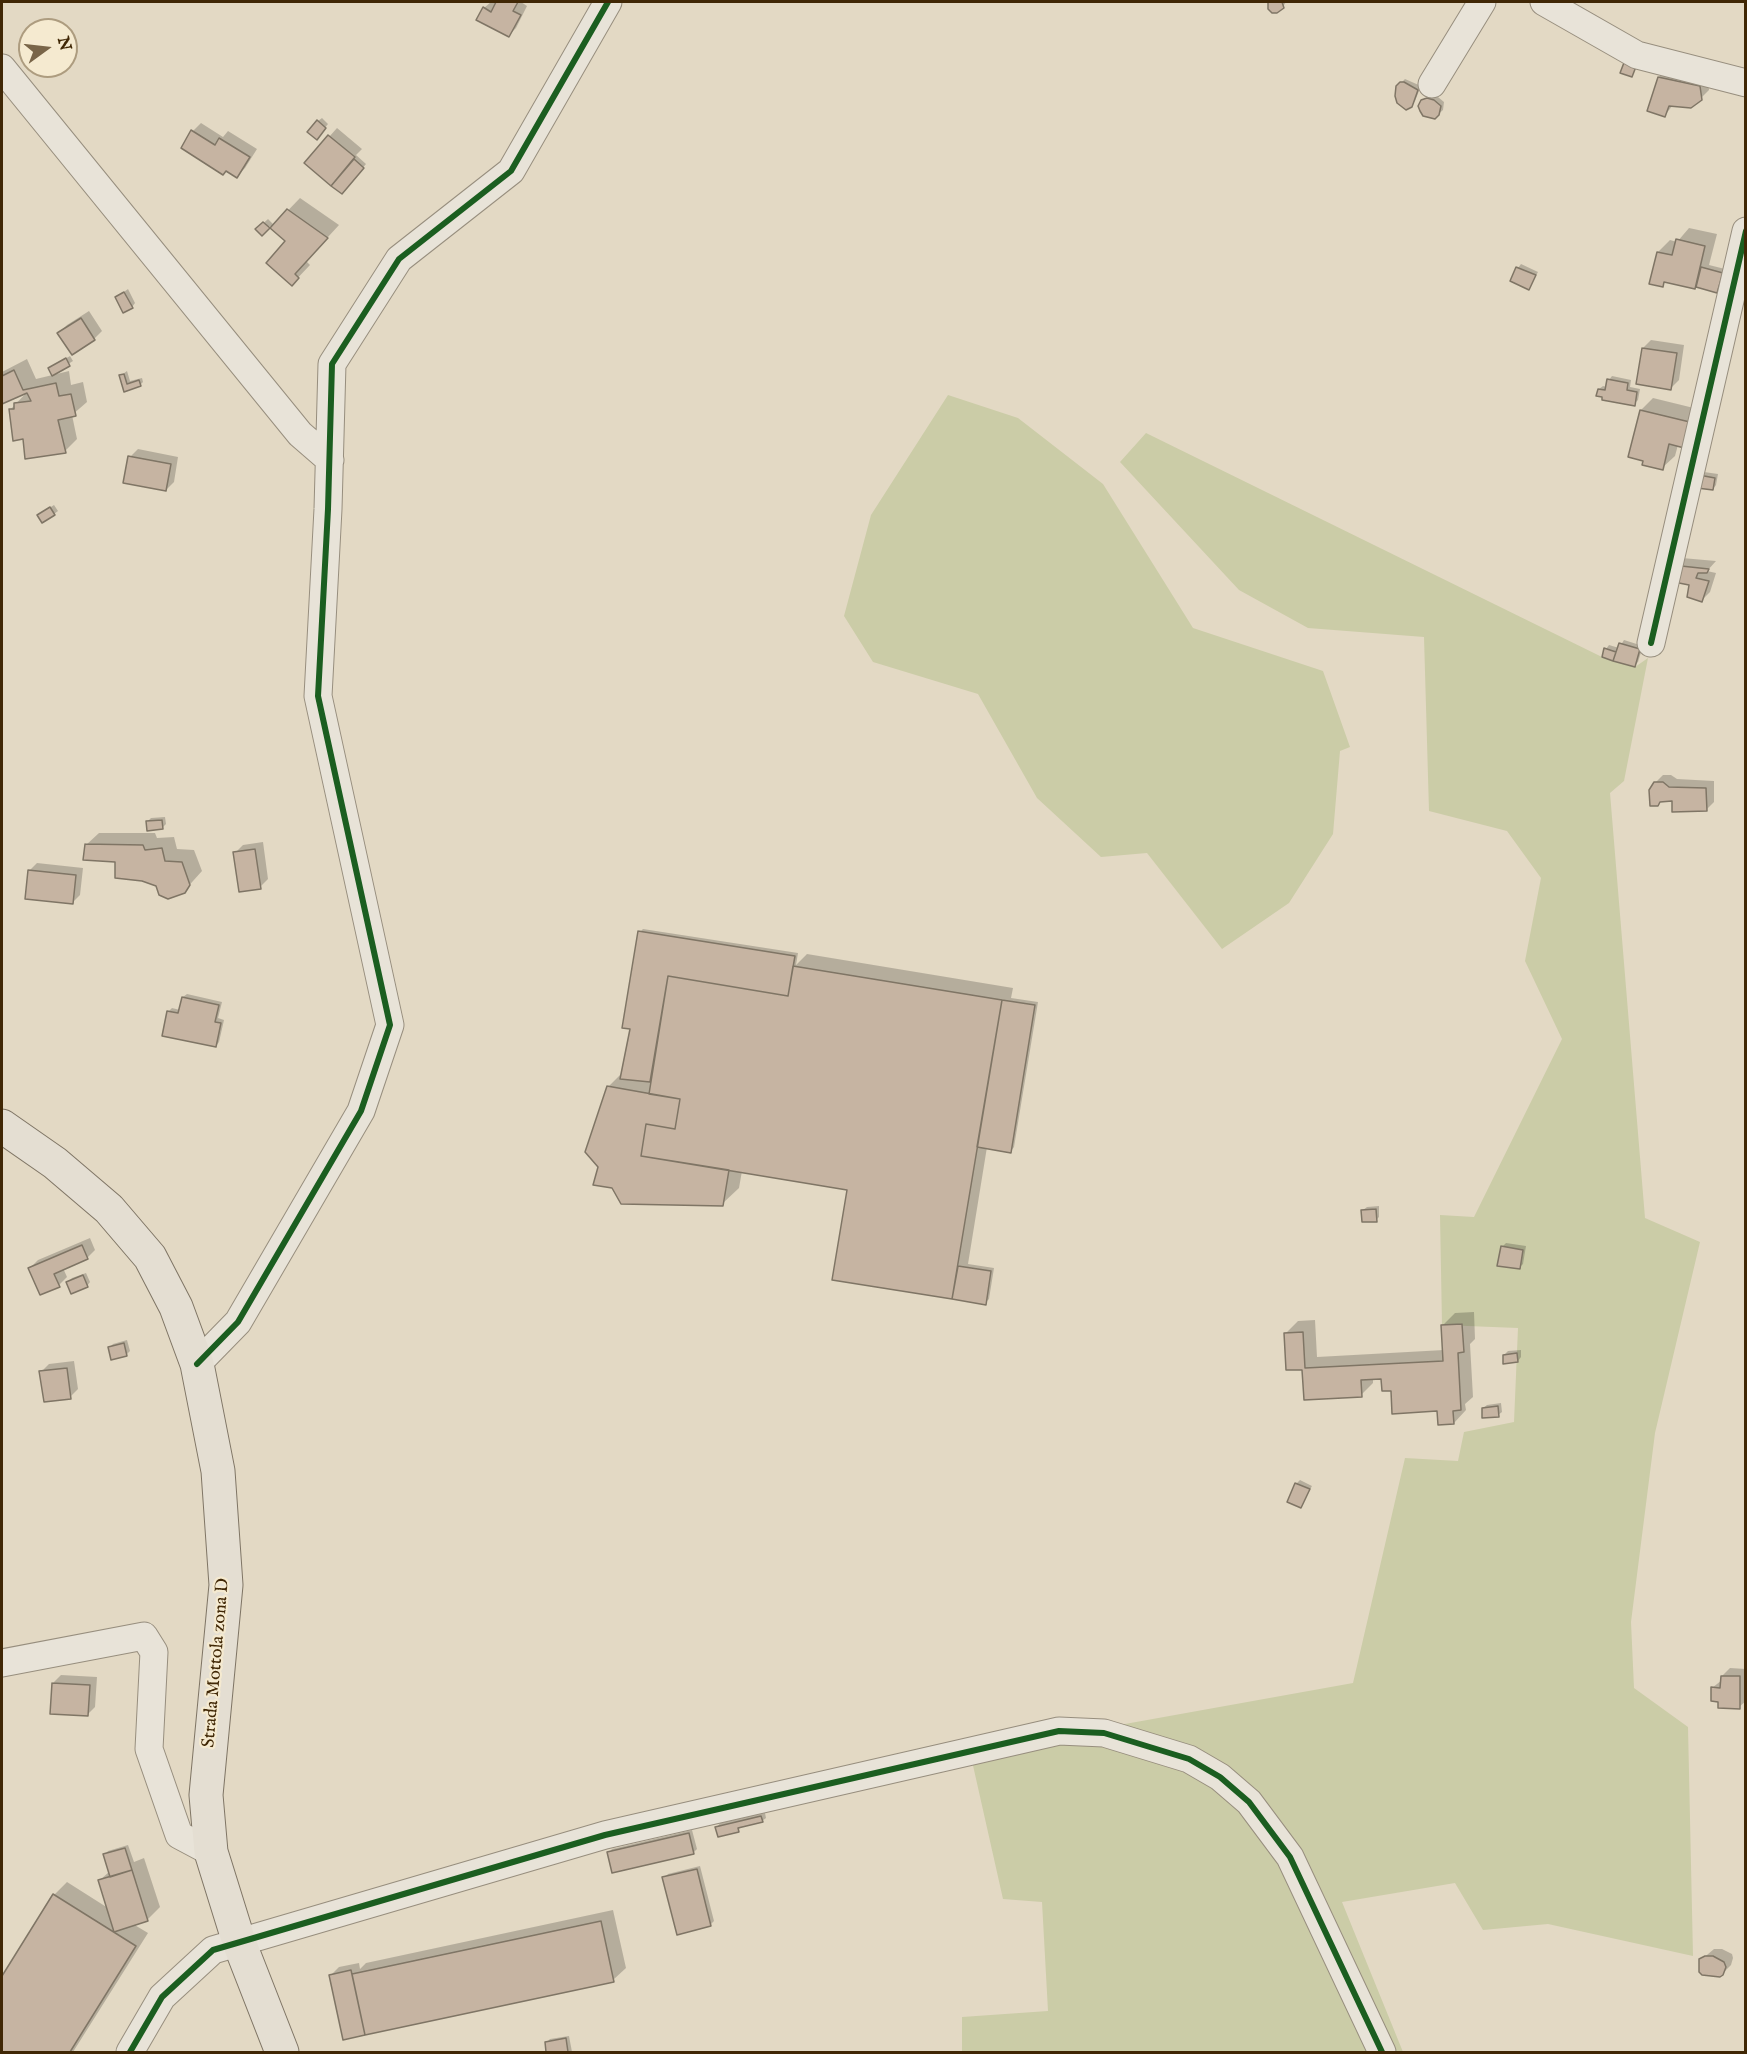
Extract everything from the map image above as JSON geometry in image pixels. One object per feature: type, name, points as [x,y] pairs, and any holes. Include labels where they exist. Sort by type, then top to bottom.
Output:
[{"type":"main road","name":"Strada Mottola zona D","points":[[2,1126],[56,1163],[100,1201],[150,1257],[176,1307],[197,1364],[218,1471],[226,1585],[206,1795],[211,1852],[239,1942],[282,2052]]},
{"type":"street","points":[[197,1364],[238,1322],[361,1111],[390,1025],[318,696],[330,460],[332,364],[399,259],[511,171],[608,2]]},
{"type":"street","points":[[1432,84],[1482,2]]},
{"type":"street","points":[[1544,2],[1637,55],[1746,82]]},
{"type":"street","points":[[2,68],[300,434],[330,460]]},
{"type":"street","points":[[1651,643],[1746,231]]},
{"type":"street","points":[[2,1663],[144,1636],[154,1652],[149,1749],[178,1835],[211,1852]]},
{"type":"street","points":[[130,2052],[162,1997],[213,1950],[605,1835],[1059,1731],[1104,1733],[1189,1759],[1220,1777],[1249,1802],[1290,1857],[1382,2052]]},
{"type":"green space","points":[[948,395],[1018,418],[1103,484],[1193,628],[1323,671],[1350,747],[1340,751],[1333,834],[1289,903],[1222,949],[1147,853],[1101,857],[1037,798],[978,694],[873,662],[844,616],[871,515]]},
{"type":"green space","points":[[1146,433],[1602,657],[1635,667],[1648,658],[1624,781],[1610,793],[1645,1218],[1700,1242],[1655,1433],[1631,1622],[1634,1688],[1688,1727],[1693,1956],[1548,1924],[1483,1930],[1455,1883],[1342,1902],[1403,2052],[962,2052],[962,2017],[1048,2011],[1042,1902],[1003,1899],[972,1761],[958,1754],[1353,1683],[1405,1458],[1458,1461],[1464,1432],[1514,1422],[1518,1328],[1442,1325],[1440,1215],[1474,1217],[1562,1039],[1525,961],[1541,878],[1507,831],[1429,811],[1424,637],[1308,628],[1239,590],[1120,462]]},
{"type":"building","points":[[496,2],[518,2],[513,11],[521,15],[509,37],[476,20],[483,7],[491,12]]},
{"type":"building","points":[[1268,2],[1282,2],[1284,8],[1277,13],[1272,13],[1268,9]]},
{"type":"building","points":[[1625,60],[1637,64],[1632,77],[1620,73]]},
{"type":"building","points":[[1658,77],[1700,86],[1702,100],[1691,108],[1669,106],[1665,117],[1647,111]]},
{"type":"building","points":[[1400,82],[1418,90],[1412,107],[1406,110],[1397,103],[1395,96],[1396,86]]},
{"type":"building","points":[[1427,98],[1441,106],[1439,115],[1435,119],[1423,116],[1418,106],[1421,100]]},
{"type":"building","points":[[317,120],[326,128],[317,140],[307,132]]},
{"type":"building","points":[[191,130],[215,145],[219,138],[250,157],[237,178],[226,171],[223,175],[181,148]]},
{"type":"building","points":[[328,135],[355,157],[331,186],[304,163]]},
{"type":"building","points":[[354,159],[364,168],[342,194],[331,186]]},
{"type":"building","points":[[287,209],[328,238],[295,274],[299,278],[292,286],[266,263],[285,241],[270,228]]},
{"type":"building","points":[[263,222],[270,228],[262,236],[255,229]]},
{"type":"building","points":[[1676,239],[1705,246],[1695,289],[1664,282],[1663,287],[1649,284],[1657,252],[1672,255]]},
{"type":"building","points":[[1516,267],[1536,275],[1529,290],[1510,281]]},
{"type":"building","points":[[1701,267],[1723,273],[1717,293],[1696,287]]},
{"type":"building","points":[[124,292],[133,308],[123,313],[115,297]]},
{"type":"building","points":[[81,318],[95,340],[72,355],[57,333]]},
{"type":"building","points":[[1642,348],[1677,353],[1671,390],[1636,384]]},
{"type":"building","points":[[66,358],[70,366],[52,376],[48,368]]},
{"type":"building","points":[[14,370],[23,390],[56,383],[59,396],[71,394],[76,416],[58,420],[66,453],[25,459],[23,439],[13,441],[9,409],[14,409],[14,403],[31,401],[27,393],[2,404],[2,376]]},
{"type":"building","points":[[124,374],[127,384],[139,380],[141,386],[124,392],[119,375]]},
{"type":"building","points":[[1607,379],[1628,383],[1627,390],[1637,392],[1635,406],[1602,400],[1602,397],[1596,396],[1598,389],[1605,390]]},
{"type":"building","points":[[1640,410],[1694,423],[1688,449],[1669,444],[1663,470],[1642,465],[1643,461],[1628,457]]},
{"type":"building","points":[[128,456],[171,464],[166,491],[123,483]]},
{"type":"building","points":[[1699,475],[1715,478],[1713,490],[1697,488]]},
{"type":"building","points":[[50,507],[55,515],[42,523],[37,515]]},
{"type":"building","points":[[1672,565],[1709,569],[1707,573],[1698,573],[1696,578],[1709,581],[1702,602],[1687,597],[1689,585],[1669,581]]},
{"type":"building","points":[[1619,643],[1640,649],[1635,667],[1613,661]]},
{"type":"building","points":[[1604,648],[1616,652],[1613,661],[1602,657]]},
{"type":"building","points":[[1654,782],[1663,782],[1669,787],[1706,788],[1707,811],[1672,812],[1672,801],[1650,806],[1649,790]]},
{"type":"building","points":[[162,820],[163,829],[147,831],[146,821]]},
{"type":"building","points":[[85,844],[143,845],[145,850],[162,848],[165,861],[182,862],[190,885],[185,893],[168,899],[159,895],[156,886],[142,881],[115,878],[115,862],[83,860]]},
{"type":"building","points":[[255,849],[261,889],[239,892],[233,852]]},
{"type":"building","points":[[28,870],[76,875],[73,904],[25,899]]},
{"type":"building","points":[[638,931],[795,956],[788,996],[668,976],[650,1082],[620,1079],[630,1029],[622,1028]]},
{"type":"building","points":[[793,966],[1002,1000],[952,1299],[832,1280],[847,1190],[641,1156],[646,1124],[675,1129],[680,1099],[649,1094],[668,976],[788,996]]},
{"type":"building","points":[[182,997],[219,1005],[215,1022],[221,1023],[216,1047],[162,1036],[167,1011],[178,1013]]},
{"type":"building","points":[[1002,1000],[1035,1005],[1011,1153],[977,1147]]},
{"type":"building","points":[[607,1086],[680,1099],[675,1129],[646,1124],[641,1156],[729,1170],[723,1206],[621,1204],[612,1188],[593,1185],[598,1167],[585,1152]]},
{"type":"building","points":[[1376,1209],[1377,1222],[1362,1222],[1361,1210]]},
{"type":"building","points":[[82,1245],[88,1259],[54,1274],[60,1287],[40,1295],[28,1268]]},
{"type":"building","points":[[1501,1246],[1523,1250],[1520,1269],[1497,1266]]},
{"type":"building","points":[[958,1266],[991,1271],[986,1305],[952,1299]]},
{"type":"building","points":[[83,1275],[88,1287],[71,1294],[66,1282]]},
{"type":"building","points":[[1462,1324],[1464,1352],[1458,1353],[1461,1410],[1453,1411],[1454,1424],[1438,1425],[1437,1411],[1392,1414],[1391,1391],[1382,1391],[1381,1379],[1361,1380],[1362,1397],[1304,1400],[1302,1370],[1286,1370],[1284,1333],[1303,1332],[1305,1368],[1443,1361],[1441,1325]]},
{"type":"building","points":[[124,1343],[127,1356],[111,1360],[108,1347]]},
{"type":"building","points":[[1517,1353],[1518,1362],[1503,1364],[1503,1355]]},
{"type":"building","points":[[67,1368],[71,1399],[44,1402],[39,1371]]},
{"type":"building","points":[[1498,1406],[1499,1417],[1482,1418],[1482,1408]]},
{"type":"building","points":[[1295,1483],[1310,1489],[1301,1508],[1287,1502]]},
{"type":"building","points":[[1721,1676],[1740,1676],[1740,1709],[1718,1708],[1718,1702],[1711,1701],[1711,1687],[1720,1688]]},
{"type":"building","points":[[52,1683],[90,1685],[88,1716],[50,1714]]},
{"type":"building","points":[[761,1816],[763,1822],[738,1828],[739,1832],[718,1837],[715,1827]]},
{"type":"building","points":[[689,1833],[694,1854],[612,1873],[607,1852]]},
{"type":"building","points":[[125,1848],[132,1870],[110,1877],[103,1854]]},
{"type":"building","points":[[697,1869],[711,1926],[677,1935],[662,1877]]},
{"type":"building","points":[[132,1870],[148,1921],[114,1932],[98,1880]]},
{"type":"building","points":[[53,1894],[136,1946],[70,2052],[2,2052],[2,1976]]},
{"type":"building","points":[[601,1921],[614,1982],[365,2035],[352,1974]]},
{"type":"building","points":[[1713,1956],[1724,1962],[1726,1967],[1723,1975],[1720,1977],[1702,1975],[1699,1972],[1699,1959]]},
{"type":"building","points":[[351,1970],[365,2035],[343,2040],[329,1975]]},
{"type":"building","points":[[566,2038],[568,2052],[546,2052],[545,2042]]},
{"type":"cycle path","points":[[197,1364],[238,1322],[361,1111],[390,1025],[318,696],[328,509],[332,364],[399,259],[511,171],[608,2]]},
{"type":"cycle path","points":[[1651,643],[1746,231]]},
{"type":"cycle path","points":[[130,2052],[162,1997],[213,1950],[605,1835],[1059,1731],[1104,1733],[1189,1759],[1220,1777],[1249,1802],[1290,1857],[1382,2052]]}]
